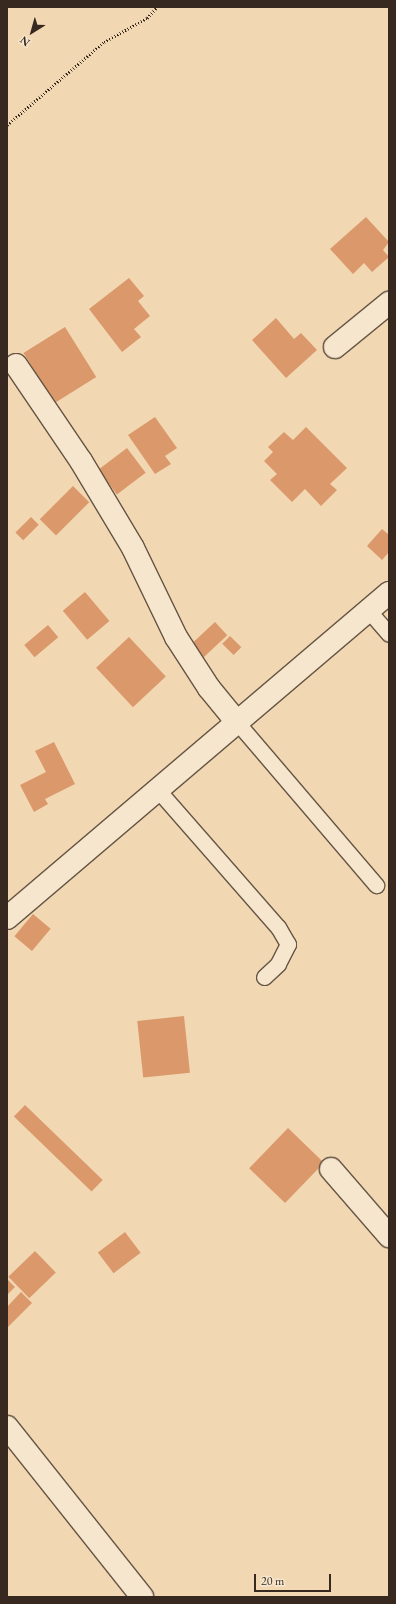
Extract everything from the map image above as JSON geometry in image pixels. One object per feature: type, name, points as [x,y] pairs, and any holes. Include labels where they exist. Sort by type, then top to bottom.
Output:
[{"type":"street","points":[[335,347],[389,303]]},
{"type":"street","points":[[16,365],[81,461],[133,548],[176,637],[209,688],[236,721]]},
{"type":"street","points":[[7,918],[236,721],[370,611],[389,593]]},
{"type":"street","points":[[331,1169],[389,1236]]},
{"type":"street","points":[[7,1427],[142,1597]]},
{"type":"lane","points":[[370,611],[389,634]]},
{"type":"lane","points":[[236,721],[376,885]]},
{"type":"lane","points":[[157,789],[278,927],[288,944],[278,964],[264,978]]},
{"type":"path","points":[[7,125],[104,42],[147,18],[156,7]]},
{"type":"building","points":[[366,217],[389,242],[383,250],[389,257],[372,272],[364,263],[353,274],[330,249]]},
{"type":"building","points":[[129,278],[144,296],[138,301],[150,316],[134,329],[141,337],[122,352],[89,309]]},
{"type":"building","points":[[276,318],[294,339],[301,333],[317,350],[286,378],[252,340]]},
{"type":"building","points":[[65,327],[96,377],[55,403],[23,353]]},
{"type":"building","points":[[155,417],[177,448],[165,456],[171,464],[155,474],[128,435]]},
{"type":"building","points":[[306,427],[347,468],[330,484],[337,490],[321,506],[305,489],[292,502],[270,480],[277,474],[264,461],[273,452],[268,447],[284,432],[293,440]]},
{"type":"building","points":[[127,448],[146,473],[117,494],[98,470]]},
{"type":"building","points":[[73,486],[89,502],[56,535],[40,519]]},
{"type":"building","points":[[31,517],[39,525],[23,540],[15,533]]},
{"type":"building","points":[[382,529],[389,535],[389,552],[382,560],[367,546]]},
{"type":"building","points":[[85,592],[109,621],[87,640],[63,611]]},
{"type":"building","points":[[215,622],[227,635],[201,660],[189,647]]},
{"type":"building","points":[[48,625],[58,637],[35,657],[24,645]]},
{"type":"building","points":[[230,636],[241,647],[234,655],[222,644]]},
{"type":"building","points":[[129,637],[166,676],[133,707],[96,668]]},
{"type":"building","points":[[54,742],[75,784],[45,799],[48,804],[34,812],[20,785],[46,772],[35,751]]},
{"type":"building","points":[[33,914],[51,929],[32,951],[14,936]]},
{"type":"building","points":[[184,1016],[190,1073],[143,1078],[137,1021]]},
{"type":"building","points":[[25,1105],[103,1180],[92,1192],[14,1117]]},
{"type":"building","points":[[288,1128],[324,1163],[285,1203],[249,1168]]},
{"type":"building","points":[[125,1232],[141,1253],[113,1273],[98,1252]]},
{"type":"building","points":[[35,1251],[56,1273],[29,1298],[8,1277]]},
{"type":"building","points":[[7,1279],[15,1287],[7,1295]]},
{"type":"building","points":[[21,1292],[32,1303],[7,1328],[7,1307]]}]
